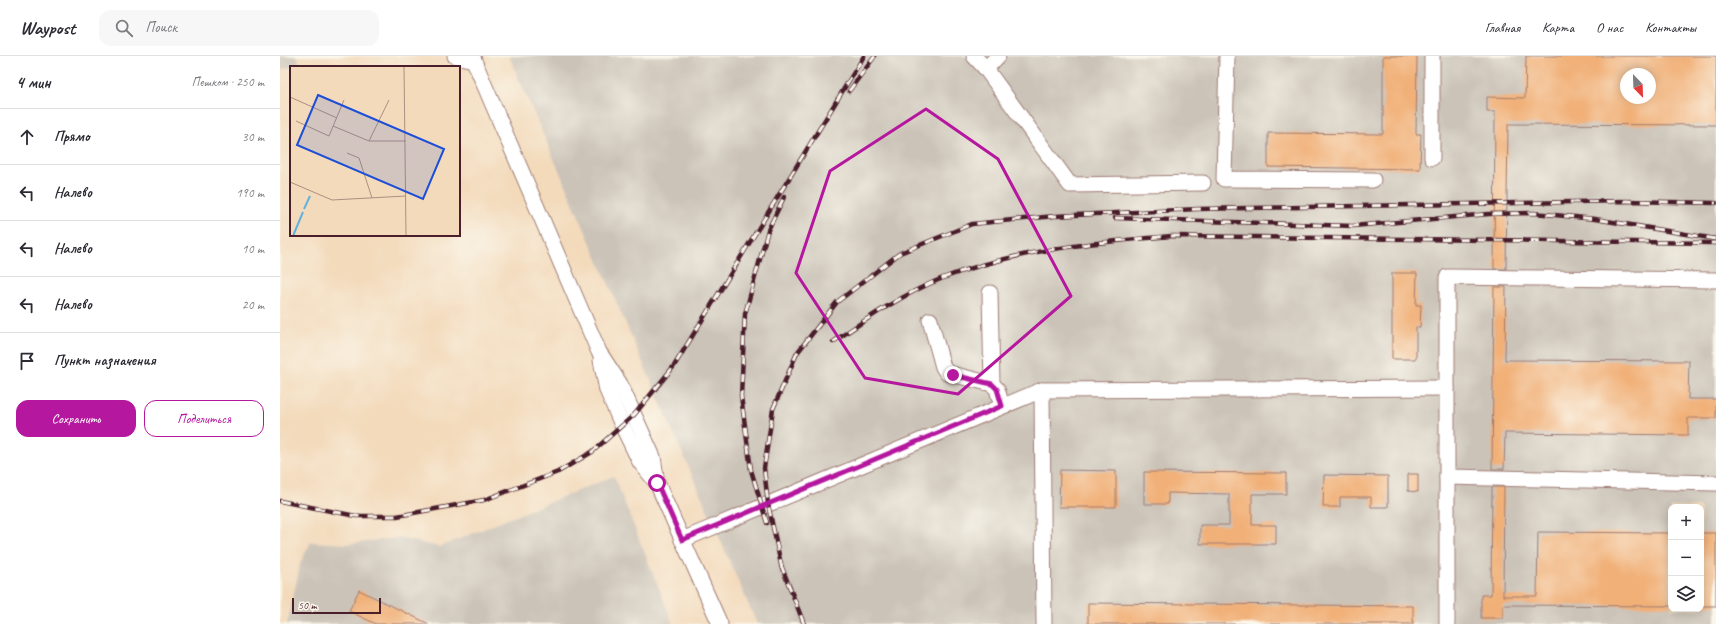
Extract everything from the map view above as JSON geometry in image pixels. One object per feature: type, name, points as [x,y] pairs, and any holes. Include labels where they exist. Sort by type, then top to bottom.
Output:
[{"type":"street","points":[[456,56],[473,58],[599,352],[607,390],[622,425],[640,462],[657,483],[720,624]]},
{"type":"street","points":[[974,56],[986,69],[1070,185],[1203,183]]},
{"type":"street","points":[[986,69],[998,56]]},
{"type":"street","points":[[1227,56],[1224,179],[1373,180]]},
{"type":"street","points":[[1432,56],[1432,158]]},
{"type":"street","points":[[1447,624],[1447,277],[1716,280]]},
{"type":"street","points":[[990,294],[992,384]]},
{"type":"street","points":[[930,320],[943,367],[947,373],[992,384],[997,389],[1002,406]]},
{"type":"street","points":[[682,540],[1042,390],[1447,388]]},
{"type":"street","points":[[1042,390],[1044,624]]},
{"type":"street","points":[[1447,477],[1716,483]]},
{"type":"highlighted area","points":[[926,109],[998,159],[1071,296],[958,394],[865,378],[796,273],[830,171]]},
{"type":"shaded area","points":[[280,56],[297,56],[300,65],[290,66],[290,68],[280,70]]},
{"type":"shaded area","points":[[509,56],[1716,56],[1716,624],[757,624]]},
{"type":"shaded area","points":[[614,476],[673,624],[287,624],[301,561],[311,542],[348,544],[399,538],[439,547]]},
{"type":"building","points":[[1383,56],[1417,56],[1416,134],[1421,134],[1420,169],[1268,167],[1268,133],[1383,134]]},
{"type":"building","points":[[1526,56],[1716,56],[1716,125],[1508,124],[1506,269],[1494,269],[1495,112],[1487,112],[1487,97],[1525,98]]},
{"type":"building","points":[[1392,273],[1417,273],[1416,305],[1421,305],[1420,327],[1416,327],[1416,359],[1392,359]]},
{"type":"building","points":[[1494,287],[1506,287],[1505,360],[1689,361],[1688,399],[1716,399],[1716,418],[1688,418],[1688,435],[1505,433],[1504,469],[1492,469]]},
{"type":"building","points":[[1060,470],[1116,471],[1116,507],[1059,507]]},
{"type":"building","points":[[1144,472],[1286,473],[1286,494],[1252,494],[1252,525],[1276,525],[1276,544],[1200,544],[1200,525],[1229,525],[1229,494],[1168,493],[1168,504],[1144,504]]},
{"type":"building","points":[[1408,474],[1418,474],[1418,492],[1408,491]]},
{"type":"building","points":[[1324,475],[1388,476],[1388,507],[1371,507],[1371,497],[1340,497],[1340,507],[1323,507]]},
{"type":"building","points":[[1492,487],[1504,487],[1503,596],[1537,596],[1538,532],[1668,533],[1668,606],[1503,605],[1503,618],[1481,618],[1481,595],[1491,595]]},
{"type":"building","points":[[1704,533],[1716,533],[1716,606],[1704,606]]},
{"type":"building","points":[[359,590],[429,624],[376,624],[349,611]]},
{"type":"building","points":[[1088,603],[1413,606],[1413,624],[1088,624]]},
{"type":"railway","points":[[280,501],[356,516],[397,516],[484,500],[558,472],[592,452],[634,415],[674,366],[864,56]]},
{"type":"railway","points":[[849,91],[875,56]]},
{"type":"railway","points":[[767,523],[751,470],[741,396],[745,314],[768,230],[784,197]]},
{"type":"railway","points":[[782,569],[768,504],[764,468],[773,409],[797,353],[837,302],[900,253],[972,224],[1055,216],[1198,209],[1627,201],[1716,203]]},
{"type":"railway","points":[[1115,218],[1353,226],[1489,214],[1534,213],[1595,219],[1716,239]]},
{"type":"railway","points":[[833,342],[900,299],[943,278],[999,260],[1056,249],[1114,241],[1172,236],[1716,243]]},
{"type":"railway","points":[[781,565],[804,624]]},
{"type":"route","points":[[657,483],[682,540],[1002,406],[997,389],[992,384],[953,375]]}]
